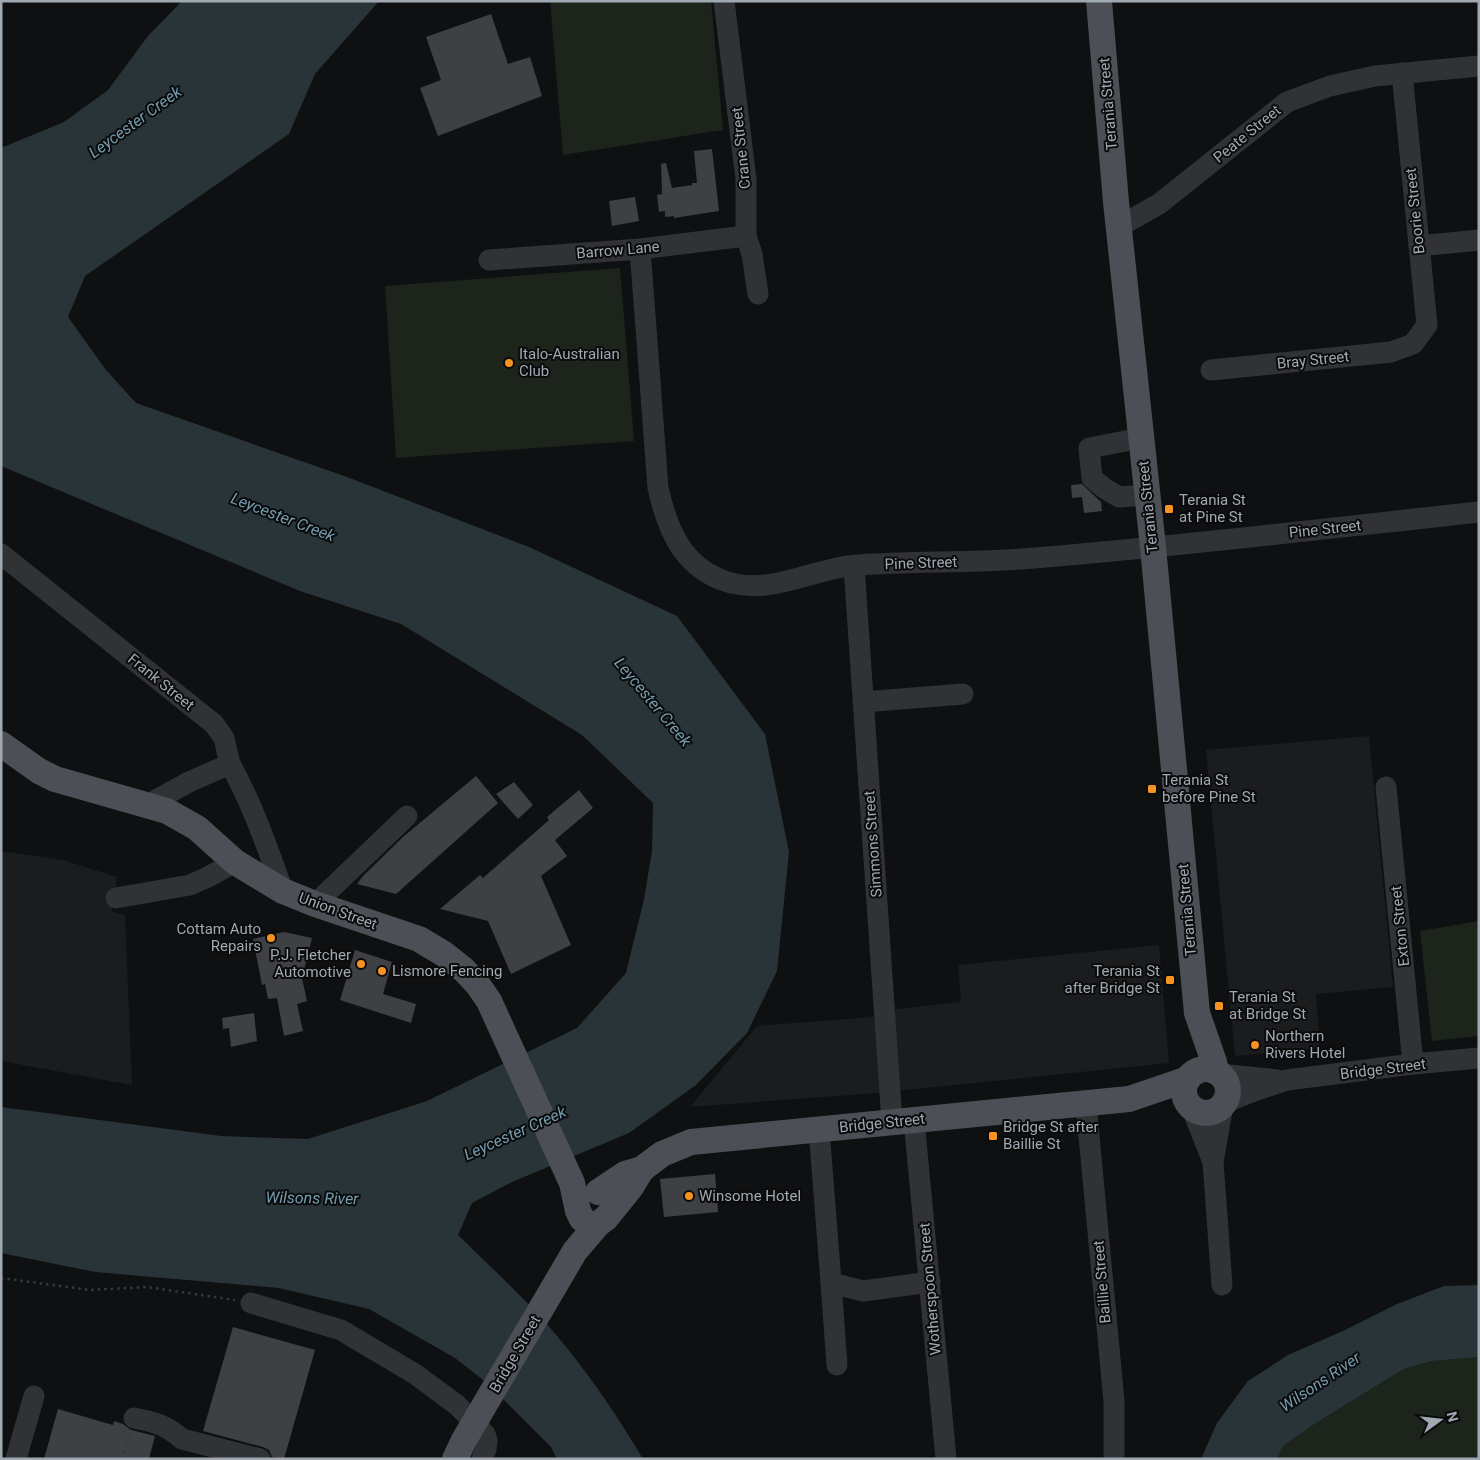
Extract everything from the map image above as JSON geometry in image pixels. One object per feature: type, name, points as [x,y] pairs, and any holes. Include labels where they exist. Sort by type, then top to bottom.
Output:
[{"type":"main road","name":"Terania Street","points":[[1099,1],[1118,214],[1153,547],[1197,1013],[1218,1073]]},
{"type":"main road","name":"Union Street","points":[[1,744],[39,771],[55,779],[167,811],[203,833],[235,862],[283,890],[315,904],[419,939],[444,954],[464,970],[489,1001],[589,1204]]},
{"type":"main road","name":"Terania Street","points":[[1188,1078],[1197,1013]]},
{"type":"main road","points":[[1202,1070],[1218,1073],[1227,1087],[1227,1096],[1223,1104],[1211,1113],[1201,1113],[1192,1108],[1184,1094],[1185,1083],[1188,1078],[1202,1070]]},
{"type":"main road","name":"Bridge Street","points":[[455,1459],[464,1440],[575,1251],[589,1204],[631,1187],[642,1169],[662,1154],[691,1142],[1129,1099],[1188,1078]]},
{"type":"main road","name":"Bridge Street","points":[[1129,1099],[1192,1108]]},
{"type":"street","name":"Crane Street","points":[[724,1],[746,179],[746,236],[752,254],[758,294]]},
{"type":"street","name":"Peate Street","points":[[1118,214],[1159,204],[1287,102],[1330,86],[1375,76],[1479,66]]},
{"type":"street","name":"Boorie Street","points":[[1402,73],[1427,325],[1413,344]]},
{"type":"street","name":"Barrow Lane","points":[[489,260],[640,249],[746,236]]},
{"type":"street","points":[[1419,246],[1479,240]]},
{"type":"street","name":"Pine Street","points":[[640,249],[658,488],[664,514],[676,541],[691,562],[709,575],[732,583],[759,587],[854,566],[1031,559],[1479,512]]},
{"type":"street","name":"Bray Street","points":[[1211,370],[1391,352],[1413,344]]},
{"type":"street","points":[[1141,438],[1089,448],[1091,470],[1092,478],[1119,497],[1147,495]]},
{"type":"street","name":"Frank Street","points":[[1,554],[214,724],[224,738],[230,764],[245,791],[259,824],[283,890]]},
{"type":"street","name":"Simmons Street","points":[[854,566],[864,702],[903,1121]]},
{"type":"street","points":[[864,702],[963,694]]},
{"type":"street","points":[[147,805],[189,782],[230,764]]},
{"type":"street","name":"Exton Street","points":[[1386,787],[1414,1064]]},
{"type":"street","points":[[315,904],[407,816]]},
{"type":"street","points":[[116,898],[190,885],[235,862]]},
{"type":"street","name":"Bridge Street","points":[[1223,1104],[1286,1080],[1479,1058]]},
{"type":"street","name":"Bridge Street","points":[[1218,1073],[1286,1080]]},
{"type":"street","name":"Baillie Street","points":[[1086,1104],[1114,1401],[1114,1459]]},
{"type":"street","points":[[1222,1285],[1213,1162],[1223,1104]]},
{"type":"street","points":[[1192,1108],[1213,1162]]},
{"type":"street","name":"Wotherspoon Street","points":[[903,1121],[930,1282],[946,1459]]},
{"type":"street","points":[[819,1130],[838,1365]]},
{"type":"street","points":[[831,1283],[863,1291],[930,1282]]},
{"type":"street","points":[[251,1302],[341,1330],[415,1374],[457,1406],[485,1434],[487,1441],[482,1459]]},
{"type":"street","points":[[16,1459],[34,1396]]},
{"type":"street","points":[[134,1418],[159,1423],[172,1430],[182,1439],[260,1459]]},
{"type":"path","points":[[1,1278],[90,1290],[147,1288],[251,1302]]},
{"type":"path","points":[[122,1459],[134,1418]]},
{"type":"shaded area","points":[[550,1],[711,1],[723,130],[563,155]]},
{"type":"shaded area","name":"Italo-Australian Club","points":[[620,268],[634,441],[396,458],[385,286]]},
{"type":"shaded area","points":[[1369,736],[1393,987],[1316,994],[1320,1048],[1235,1056],[1206,750]]},
{"type":"shaded area","points":[[1,851],[63,860],[117,877],[112,911],[125,916],[132,1085],[1,1061]]},
{"type":"shaded area","points":[[1479,921],[1479,1036],[1432,1041],[1420,931]]},
{"type":"shaded area","points":[[1159,945],[1169,1063],[877,1093],[690,1107],[757,1026],[873,1017],[897,1009],[961,1002],[958,965]]},
{"type":"shaded area","points":[[1479,1357],[1479,1459],[1277,1459],[1283,1446],[1319,1421],[1404,1369],[1432,1361]]},
{"type":"water","points":[[182,1],[379,1],[315,74],[289,134],[85,276],[68,317],[106,370],[136,403],[347,477],[529,547],[677,616],[765,734],[789,852],[777,971],[747,1033],[696,1085],[629,1133],[512,1182],[472,1203],[458,1235],[528,1304],[567,1348],[607,1402],[643,1459],[557,1459],[551,1447],[487,1383],[455,1358],[369,1309],[279,1288],[95,1272],[1,1253],[1,1107],[221,1136],[308,1139],[427,1101],[577,1028],[626,973],[644,899],[652,851],[653,803],[582,735],[401,624],[300,591],[1,466],[1,148],[64,122],[108,90],[148,36]]},
{"type":"water","name":"Wilsons River","points":[[1479,1285],[1479,1357],[1432,1361],[1404,1369],[1319,1421],[1283,1446],[1277,1459],[1201,1459],[1217,1423],[1248,1381],[1288,1355],[1345,1330],[1397,1304],[1444,1286]]},
{"type":"building","points":[[491,14],[508,64],[530,57],[542,96],[438,136],[420,88],[441,80],[426,37]]},
{"type":"building","points":[[712,149],[719,211],[674,218],[674,216],[665,217],[665,211],[659,212],[657,195],[662,194],[661,164],[666,163],[672,188],[692,185],[692,183],[697,183],[694,151]]},
{"type":"building","points":[[635,197],[639,221],[612,226],[609,201]]},
{"type":"building","points":[[1082,484],[1101,502],[1102,511],[1084,513],[1082,497],[1072,498],[1071,485]]},
{"type":"building","points":[[476,776],[498,803],[396,894],[357,884],[403,837]]},
{"type":"building","points":[[514,782],[533,805],[518,819],[496,794]]},
{"type":"building","points":[[579,790],[593,808],[555,840],[567,856],[541,876],[571,945],[511,974],[488,921],[440,909],[480,875],[483,878],[549,820],[547,817]]},
{"type":"building","points":[[284,932],[312,938],[302,978],[307,1001],[297,1004],[303,1031],[284,1036],[277,998],[268,999],[265,984],[262,985],[253,939]]},
{"type":"building","points":[[355,950],[392,962],[383,994],[416,1004],[411,1023],[340,1000]]},
{"type":"building","points":[[254,1013],[257,1041],[231,1047],[229,1028],[223,1029],[222,1018]]},
{"type":"building","name":"Winsome Hotel","points":[[715,1174],[718,1212],[664,1217],[660,1179]]},
{"type":"building","points":[[233,1327],[315,1350],[284,1459],[272,1457],[269,1450],[263,1447],[203,1431]]},
{"type":"building","points":[[58,1409],[113,1425],[114,1421],[123,1424],[131,1430],[155,1436],[149,1459],[44,1459]]},
{"type":"place","name":"Italo-Australian Club","points":[[509,363]]},
{"type":"place","name":"Terania St at Pine St","points":[[1169,509]]},
{"type":"place","name":"Terania St before Pine St","points":[[1152,789]]},
{"type":"place","name":"Cottam Auto Repairs","points":[[271,938]]},
{"type":"place","name":"P.J. Fletcher Automotive","points":[[361,964]]},
{"type":"place","name":"Lismore Fencing","points":[[382,971]]},
{"type":"place","name":"Terania St after Bridge St","points":[[1170,980]]},
{"type":"place","name":"Terania St at Bridge St","points":[[1219,1006]]},
{"type":"place","name":"Northern Rivers Hotel","points":[[1255,1045]]},
{"type":"place","name":"Bridge St after Baillie St","points":[[993,1136]]},
{"type":"place","name":"Winsome Hotel","points":[[689,1196]]},
{"type":"water label","name":"Leycester Creek","points":[[135,122]]},
{"type":"water label","name":"Leycester Creek","points":[[283,517]]},
{"type":"water label","name":"Leycester Creek","points":[[653,702]]},
{"type":"water label","name":"Leycester Creek","points":[[515,1133]]}]
